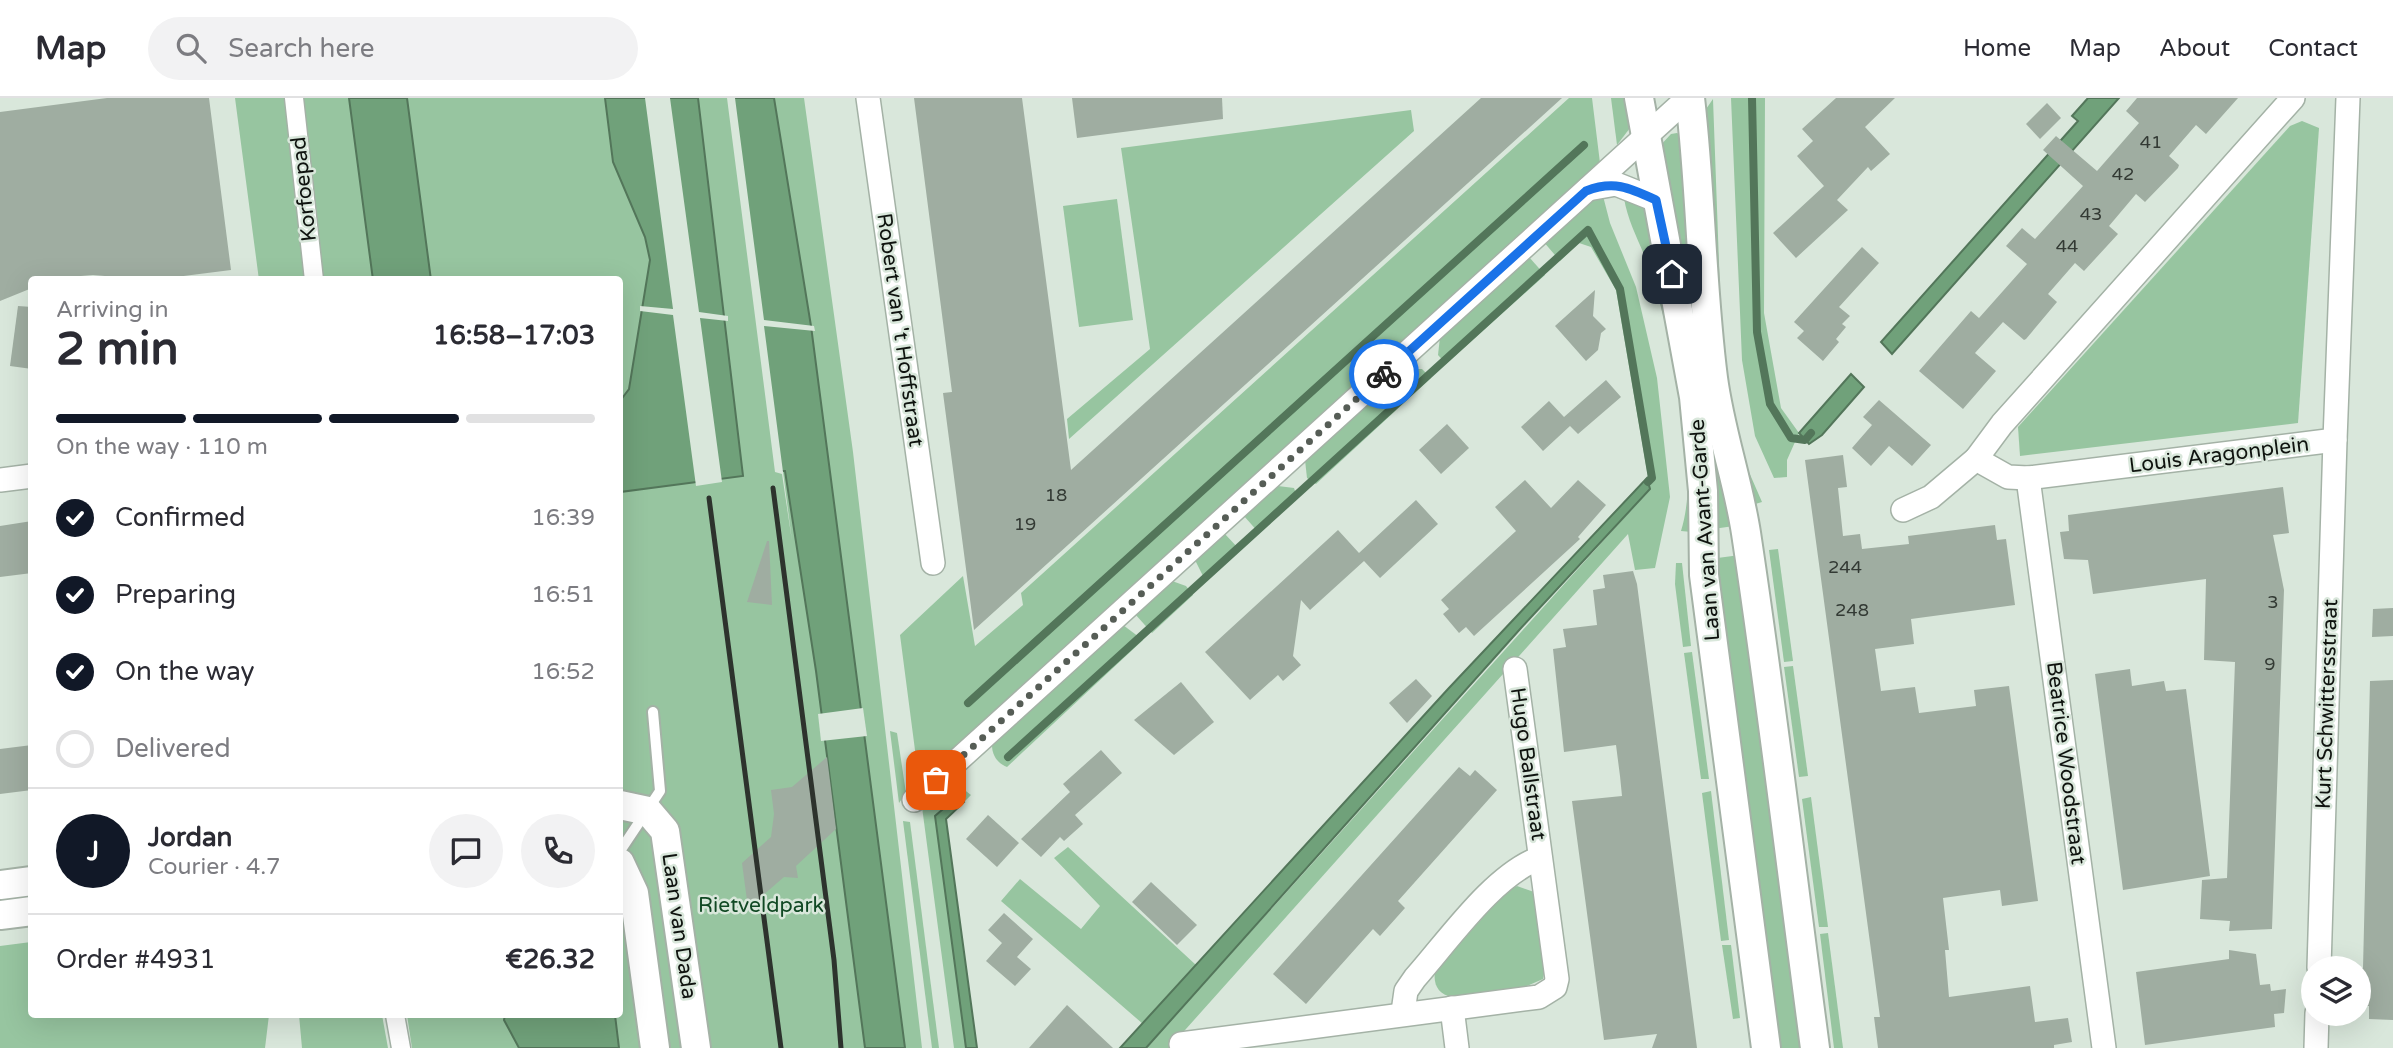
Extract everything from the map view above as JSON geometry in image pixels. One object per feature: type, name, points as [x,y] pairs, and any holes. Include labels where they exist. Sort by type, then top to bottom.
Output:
[{"type":"street","name":"Korfoepad","points":[[294,98],[314,276]]},
{"type":"street","name":"Robert van 't Hoffstraat","points":[[868,98],[933,563]]},
{"type":"street","name":"Laan van Avant-Garde","points":[[1639,98],[1694,397],[1703,491],[1704,575],[1766,1048]]},
{"type":"street","name":"Laan van Avant-Garde","points":[[1689,98],[1698,165],[1702,291],[1713,379],[1721,429],[1746,532],[1815,1048]]},
{"type":"street","points":[[914,800],[1689,98]]},
{"type":"street","points":[[1903,510],[1931,497],[1976,459],[2001,424],[2292,98]]},
{"type":"street","name":"Louis Aragonplein","points":[[1976,459],[2008,477],[2028,478],[2335,440],[2348,98]]},
{"type":"street","points":[[1586,191],[1616,184],[1656,200]]},
{"type":"street","name":"Kurt Schwittersstraat","points":[[2319,956],[2335,440]]},
{"type":"street","points":[[0,480],[28,476]]},
{"type":"street","name":"Beatrice Woodstraat","points":[[2028,478],[2104,1048]]},
{"type":"street","name":"Hugo Ballstraat","points":[[1181,1044],[1403,1012],[1539,996],[1555,987],[1557,979],[1515,669]]},
{"type":"street","points":[[623,806],[648,811]]},
{"type":"street","name":"Laan van Dada","points":[[648,811],[661,823],[667,841],[696,1048]]},
{"type":"street","name":"Hugo Ballstraat","points":[[1403,1012],[1406,991],[1415,978],[1503,879],[1521,865],[1540,859]]},
{"type":"street","name":"Laan van Dada","points":[[623,869],[634,893],[655,1048]]},
{"type":"street","points":[[0,885],[28,882]]},
{"type":"street","points":[[0,915],[28,912]]},
{"type":"street","points":[[1452,1008],[1458,1048]]},
{"type":"street","points":[[396,1018],[401,1048]]},
{"type":"street","points":[[2316,1048],[2317,1026]]},
{"type":"lane","points":[[623,847],[661,787],[653,712]]},
{"type":"green space","name":"Rietveldpark","points":[[235,98],[804,98],[853,452],[922,1048],[412,1048],[407,1018],[623,1018],[623,276],[258,276]]},
{"type":"green space","points":[[1569,98],[1592,98],[1600,163],[922,778],[918,773],[900,635],[963,576],[975,646],[1023,605],[1021,593]]},
{"type":"green space","points":[[1611,98],[1630,98],[1633,124],[1617,145]]},
{"type":"green space","points":[[1731,98],[1765,98],[1764,313],[1781,408],[1799,433],[1787,460],[1787,477],[1774,478],[1755,436],[1742,360]]},
{"type":"green space","points":[[1713,99],[1722,345],[1735,440],[1762,502],[1752,505],[1726,426],[1704,112]]},
{"type":"green space","points":[[1411,110],[1414,131],[1069,439],[1067,419],[1150,349],[1121,148]]},
{"type":"green space","points":[[2302,121],[2319,128],[2298,423],[2020,456],[2018,427],[2290,126]]},
{"type":"green space","points":[[1677,133],[1684,137],[1734,526],[1713,529],[1658,148],[1671,134]]},
{"type":"green space","points":[[1603,196],[1610,223],[1636,287],[1657,378],[1670,497],[1655,568],[1635,570],[1628,534],[1169,1048],[1146,1048],[1650,489],[1616,290],[1591,247],[1579,243],[1560,261],[1543,241],[1585,203]]},
{"type":"green space","points":[[1624,198],[1649,209],[1681,358],[1694,467],[1692,532],[1681,531],[1687,503],[1688,472],[1682,402],[1675,367],[1651,273]]},
{"type":"green space","points":[[1117,199],[1133,320],[1079,327],[1063,206]]},
{"type":"green space","points":[[1529,257],[1545,275],[1446,364],[1438,355],[1440,337]]},
{"type":"green space","points":[[1405,369],[1422,369],[1431,378],[1316,484],[1307,478],[1305,460]]},
{"type":"green space","points":[[1278,486],[1294,488],[1297,497],[1259,533],[1244,516]]},
{"type":"green space","points":[[1224,533],[1239,549],[1205,580],[1195,560]]},
{"type":"green space","points":[[1778,549],[1793,661],[1784,662],[1769,550]]},
{"type":"green space","points":[[1740,555],[1805,1048],[1773,1048],[1710,559]]},
{"type":"green space","points":[[1676,563],[1682,563],[1691,646],[1683,647],[1675,584]]},
{"type":"green space","points":[[1172,581],[1186,586],[1193,595],[1152,633],[1135,614]]},
{"type":"green space","points":[[1123,625],[1143,640],[1007,767],[1000,763],[994,755],[992,745]]},
{"type":"green space","points":[[1692,652],[1709,779],[1701,779],[1684,653]]},
{"type":"green space","points":[[1793,666],[1808,776],[1799,777],[1784,667]]},
{"type":"green space","points":[[890,731],[897,733],[906,793],[899,803]]},
{"type":"green space","points":[[946,781],[953,781],[971,795],[964,802],[958,796],[935,816],[966,1048],[954,1048],[922,807]]},
{"type":"green space","points":[[1711,791],[1729,940],[1721,941],[1702,793]]},
{"type":"green space","points":[[1811,797],[1828,927],[1819,927],[1802,799]]},
{"type":"green space","points":[[903,821],[910,822],[939,1048],[932,1048]]},
{"type":"green space","points":[[1068,847],[1196,965],[1143,1024],[1001,901],[1020,879],[1081,929],[1100,906],[1054,858]]},
{"type":"green space","points":[[1517,886],[1534,892],[1545,968],[1543,979],[1522,988],[1452,997],[1440,992],[1436,985],[1435,972],[1505,892]]},
{"type":"green space","points":[[1828,933],[1843,1048],[1834,1048],[1820,934]]},
{"type":"green space","points":[[28,942],[28,1018],[269,1018],[265,1048],[0,1048],[0,946]]},
{"type":"green space","points":[[1722,945],[1731,945],[1740,1018],[1733,1019]]},
{"type":"green space","points":[[299,1018],[383,1018],[388,1048],[302,1048]]},
{"type":"shaded area","points":[[349,98],[407,98],[430,276],[372,276]]},
{"type":"shaded area","points":[[605,98],[698,98],[743,476],[623,492],[623,397],[629,389],[650,260],[645,237],[613,162]]},
{"type":"shaded area","points":[[731,98],[774,98],[811,326],[905,1048],[865,1048],[816,671],[785,471],[778,471]]},
{"type":"shaded area","points":[[2088,98],[2119,98],[1892,354],[1881,342],[2078,121],[2072,116]]},
{"type":"shaded area","points":[[1851,374],[1864,387],[1822,435],[1809,444],[1799,433]]},
{"type":"shaded area","points":[[1647,478],[1650,489],[1521,628],[1146,1048],[1120,1048],[1448,689]]},
{"type":"shaded area","points":[[958,796],[964,802],[946,819],[977,1048],[966,1048],[935,816]]},
{"type":"shaded area","points":[[615,1018],[619,1048],[519,1048],[504,1020]]},
{"type":"pier","points":[[645,98],[670,98],[699,312],[728,316],[728,321],[700,318],[722,482],[696,486],[673,315],[640,311],[640,306],[673,309]]},
{"type":"pier","points":[[727,98],[735,98],[764,320],[814,326],[815,331],[764,326],[792,541],[782,474],[775,472]]},
{"type":"pier","points":[[863,708],[867,736],[821,741],[818,714]]},
{"type":"building","points":[[107,98],[209,98],[231,270],[184,276],[28,276],[28,290],[0,301],[0,112]]},
{"type":"building","points":[[914,98],[1022,98],[1071,470],[1481,98],[1562,98],[974,630],[943,393],[952,392]]},
{"type":"building","points":[[1072,98],[1222,98],[1223,119],[1077,138]]},
{"type":"building","points":[[1836,98],[1895,98],[1865,127],[1890,154],[1871,171],[1868,167],[1837,200],[1848,210],[1796,258],[1773,233],[1824,186],[1797,156],[1813,141],[1802,129]]},
{"type":"building","points":[[2137,98],[2238,98],[2206,134],[2196,125],[2169,156],[2179,165],[2178,168],[2145,202],[2136,194],[2109,226],[2118,234],[2084,271],[2075,263],[2048,294],[2057,302],[2026,339],[2003,322],[1975,353],[1996,371],[1963,409],[1919,371],[1971,311],[1979,318],[2027,264],[2006,246],[2022,228],[2035,239],[2083,186],[2043,150],[2056,136],[2097,171],[2139,123],[2126,111]]},
{"type":"building","points":[[2047,103],[2061,118],[2040,139],[2026,124]]},
{"type":"building","points":[[1862,247],[1879,263],[1839,307],[1850,316],[1842,324],[1846,327],[1836,339],[1839,342],[1823,361],[1797,338],[1804,331],[1794,322]]},
{"type":"building","points":[[1595,290],[1593,316],[1606,329],[1601,333],[1598,350],[1586,361],[1555,326]]},
{"type":"building","points":[[18,306],[28,307],[28,368],[10,366]]},
{"type":"building","points":[[1606,380],[1621,397],[1578,434],[1570,426],[1543,451],[1521,427],[1549,401],[1564,417]]},
{"type":"building","points":[[1879,400],[1931,445],[1912,466],[1889,446],[1871,466],[1852,448],[1872,425],[1863,417]]},
{"type":"building","points":[[1447,424],[1469,448],[1441,474],[1419,450]]},
{"type":"building","points":[[1843,455],[1847,487],[1838,488],[1843,536],[1860,534],[1862,549],[1909,544],[1908,536],[1995,525],[1997,540],[2006,539],[2015,605],[1911,619],[1914,644],[1875,649],[1881,691],[1915,687],[1919,713],[1976,706],[1974,690],[2009,686],[2038,901],[2002,906],[2000,890],[1943,898],[1949,950],[1945,950],[1949,997],[2030,986],[2035,1022],[2068,1018],[2072,1042],[2054,1045],[2054,1048],[1878,1048],[1874,1017],[1880,1017],[1805,460]]},
{"type":"building","points":[[1525,480],[1551,508],[1578,480],[1606,505],[1578,537],[1580,539],[1474,636],[1466,627],[1459,633],[1443,614],[1449,609],[1441,600],[1516,531],[1495,507]]},
{"type":"building","points":[[2283,487],[2289,533],[2273,535],[2284,590],[2272,929],[2229,931],[2230,921],[2200,919],[2202,880],[2227,878],[2235,662],[2204,660],[2206,579],[2093,594],[2088,560],[2064,559],[2060,532],[2069,531],[2068,515]]},
{"type":"building","points":[[1416,500],[1438,524],[1380,578],[1364,561],[1310,610],[1301,600],[1293,656],[1301,665],[1283,681],[1278,675],[1250,700],[1205,652],[1338,530],[1359,553]]},
{"type":"building","points":[[28,522],[28,574],[0,577],[0,526]]},
{"type":"building","points":[[767,541],[772,605],[747,602]]},
{"type":"building","points":[[1633,571],[1637,584],[1697,1048],[1652,1048],[1657,1034],[1604,1040],[1572,801],[1622,796],[1616,745],[1564,752],[1553,649],[1566,647],[1563,629],[1597,625],[1593,590],[1605,588],[1603,575]]},
{"type":"building","points":[[2393,608],[2393,636],[2372,637],[2373,609]]},
{"type":"building","points":[[2130,669],[2132,686],[2164,681],[2166,691],[2186,689],[2210,876],[2123,890],[2095,674]]},
{"type":"building","points":[[1416,679],[1432,696],[1407,723],[1389,703]]},
{"type":"building","points":[[2393,680],[2393,1020],[2371,1019],[2371,956],[2363,956],[2370,681]]},
{"type":"building","points":[[1181,682],[1214,722],[1174,755],[1134,720]]},
{"type":"building","points":[[28,746],[28,790],[0,794],[0,749]]},
{"type":"building","points":[[1101,750],[1122,773],[1075,815],[1083,824],[1064,841],[1060,837],[1041,857],[1021,839],[1070,792],[1063,784]]},
{"type":"building","points":[[827,757],[836,829],[796,866],[798,878],[784,877],[748,908],[742,863],[771,837],[774,814],[771,790],[792,787]]},
{"type":"building","points":[[1459,767],[1470,776],[1475,770],[1497,790],[1398,901],[1405,908],[1380,936],[1373,929],[1306,1004],[1273,974]]},
{"type":"building","points":[[988,815],[1019,843],[997,867],[966,839]]},
{"type":"building","points":[[1151,882],[1197,925],[1177,945],[1132,902]]},
{"type":"building","points":[[1004,913],[1033,939],[1017,957],[1031,969],[1015,986],[986,961],[1002,943],[988,930]]},
{"type":"building","points":[[2229,950],[2256,954],[2260,985],[2270,984],[2271,991],[2286,989],[2284,1013],[2274,1014],[2275,1027],[2145,1045],[2136,972],[2229,959]]},
{"type":"building","points":[[1067,1005],[1113,1048],[1029,1048]]},
{"type":"waterway","points":[[1752,98],[1757,332],[1770,404],[1791,438],[1805,440],[1811,433]]},
{"type":"waterway","points":[[968,703],[1584,145]]},
{"type":"waterway","points":[[1008,757],[1588,230],[1620,289],[1652,478],[1648,482]]},
{"type":"railway","points":[[773,488],[834,960],[841,1048]]},
{"type":"railway","points":[[709,498],[781,1048]]},
{"type":"way so far","points":[[936,780],[1384,374]]},
{"type":"route","points":[[1384,374],[1586,191],[1597,186],[1625,185],[1656,200],[1672,274]]}]
